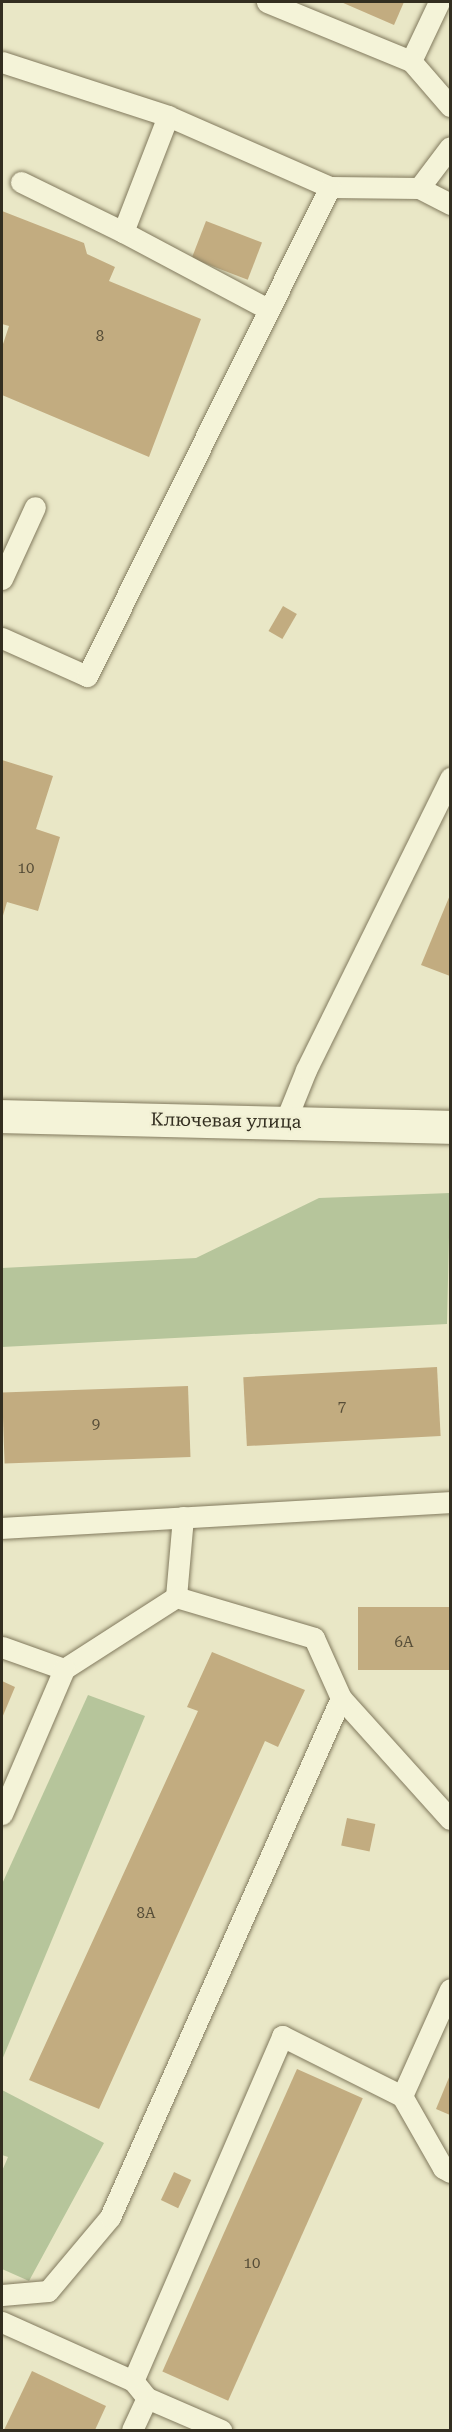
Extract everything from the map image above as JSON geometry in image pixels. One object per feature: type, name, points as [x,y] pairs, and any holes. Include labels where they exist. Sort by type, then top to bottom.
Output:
[{"type":"main road","name":"Ключевая улица","points":[[2,1116],[450,1127]]},
{"type":"lane","points":[[273,2],[411,61],[450,106]]},
{"type":"lane","points":[[411,61],[439,2]]},
{"type":"lane","points":[[2,62],[168,116],[330,187],[418,188],[450,204]]},
{"type":"lane","points":[[123,232],[168,116]]},
{"type":"lane","points":[[418,188],[450,147]]},
{"type":"lane","points":[[21,182],[123,232],[268,309]]},
{"type":"lane","points":[[2,638],[87,676],[330,187]]},
{"type":"lane","points":[[2,579],[35,507]]},
{"type":"lane","points":[[285,1122],[306,1070],[450,778]]},
{"type":"lane","points":[[2,1527],[450,1502]]},
{"type":"lane","points":[[176,1597],[183,1517]]},
{"type":"lane","points":[[2,1814],[64,1669],[176,1597],[314,1638],[341,1698],[450,1819]]},
{"type":"lane","points":[[2,1647],[64,1669]]},
{"type":"lane","points":[[2,2295],[48,2291],[110,2217],[341,1698]]},
{"type":"lane","points":[[402,2096],[450,1989]]},
{"type":"lane","points":[[134,2381],[282,2036],[402,2096],[443,2168],[450,2172]]},
{"type":"lane","points":[[2,2322],[134,2381],[147,2398],[220,2430]]},
{"type":"lane","points":[[132,2430],[147,2398]]},
{"type":"green space","points":[[450,1193],[447,1324],[2,1347],[2,1268],[196,1258],[319,1198]]},
{"type":"green space","points":[[88,1695],[145,1716],[2,2060],[2,1884]]},
{"type":"green space","points":[[2,2090],[104,2143],[29,2281],[2,2269],[2,2171],[8,2157],[2,2155]]},
{"type":"building","points":[[341,2],[404,2],[394,25]]},
{"type":"building","points":[[2,211],[84,243],[87,254],[115,267],[109,281],[201,319],[149,457],[2,395],[2,347],[9,326],[2,324]]},
{"type":"building","points":[[206,221],[262,243],[248,280],[192,258]]},
{"type":"building","points":[[283,606],[297,614],[282,639],[268,631]]},
{"type":"building","points":[[2,760],[53,776],[36,829],[60,837],[38,911],[7,902],[2,919]]},
{"type":"building","points":[[450,895],[450,976],[421,965]]},
{"type":"building","points":[[437,1367],[441,1436],[247,1446],[243,1377]]},
{"type":"building","points":[[188,1386],[190,1457],[5,1463],[2,1392]]},
{"type":"building","points":[[358,1607],[450,1607],[450,1670],[358,1670]]},
{"type":"building","points":[[212,1652],[305,1690],[278,1747],[265,1741],[99,2109],[29,2080],[198,1711],[187,1707]]},
{"type":"building","points":[[2,1681],[15,1687],[2,1718]]},
{"type":"building","points":[[347,1818],[375,1824],[370,1851],[341,1845]]},
{"type":"building","points":[[297,2069],[363,2098],[228,2401],[162,2371]]},
{"type":"building","points":[[450,2075],[450,2115],[436,2109]]},
{"type":"building","points":[[174,2172],[191,2180],[178,2208],[161,2200]]},
{"type":"building","points":[[32,2371],[106,2406],[95,2430],[4,2430]]}]
